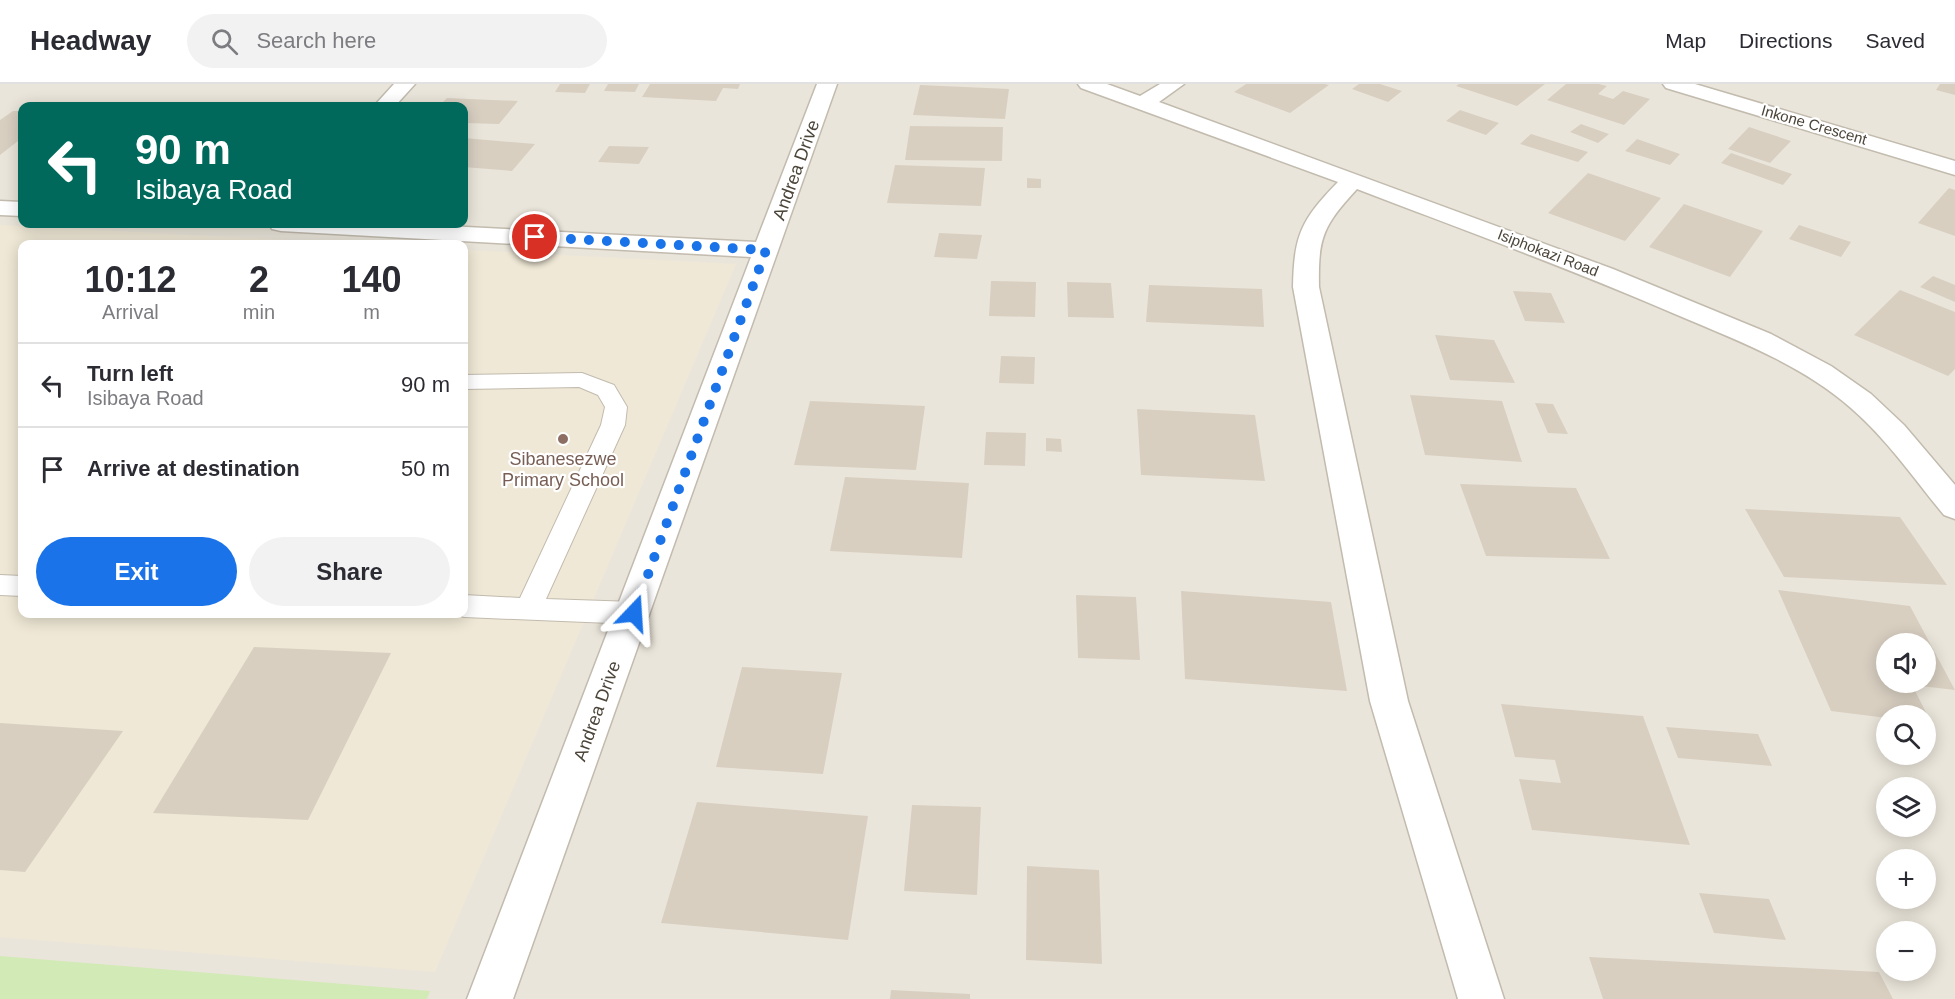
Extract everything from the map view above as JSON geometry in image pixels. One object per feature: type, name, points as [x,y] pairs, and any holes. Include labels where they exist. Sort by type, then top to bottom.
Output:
[{"type":"street","points":[[388,102],[405,84]]},
{"type":"street","name":"Andrea Drive","points":[[490,999],[827,84]]},
{"type":"street","name":"Isiphokazi Road","points":[[1088,84],[1604,274],[1761,340],[1811,366],[1861,400],[1893,432],[1955,507]]},
{"type":"street","points":[[1142,104],[1174,84]]},
{"type":"street","name":"Inkone Crescent","points":[[1673,84],[1955,168]]},
{"type":"street","points":[[1353,180],[1320,214],[1310,230],[1305,252],[1306,287],[1389,701],[1481,999]]},
{"type":"street","points":[[0,208],[18,209]]},
{"type":"street","points":[[356,228],[766,250]]},
{"type":"lane","points":[[468,382],[582,380],[606,390],[616,407],[613,425],[528,609]]},
{"type":"lane","points":[[0,585],[18,586]]},
{"type":"lane","points":[[468,606],[634,613]]},
{"type":"shaded area","points":[[0,84],[1955,84],[1955,999],[0,999]]},
{"type":"shaded area","name":"Sibanesezwe Primary School","points":[[0,225],[18,226],[18,228],[286,240],[18,240],[18,618],[468,618],[468,250],[736,264],[435,972],[0,937]]},
{"type":"green space","points":[[0,956],[430,991],[427,999],[0,999]]},
{"type":"building","points":[[560,84],[590,84],[585,93],[555,92]]},
{"type":"building","points":[[608,84],[639,84],[635,92],[604,91]]},
{"type":"building","points":[[650,84],[740,84],[738,89],[723,88],[716,101],[642,97]]},
{"type":"building","points":[[1246,84],[1329,85],[1290,113],[1234,92]]},
{"type":"building","points":[[1359,84],[1380,84],[1402,91],[1388,102],[1352,89]]},
{"type":"building","points":[[1459,84],[1545,84],[1517,106],[1456,86]]},
{"type":"building","points":[[1566,84],[1607,86],[1598,94],[1613,99],[1623,91],[1650,99],[1624,125],[1547,100]]},
{"type":"building","points":[[1940,84],[1955,84],[1955,95],[1936,90]]},
{"type":"building","points":[[920,85],[1009,89],[1005,119],[913,115]]},
{"type":"building","points":[[447,98],[518,101],[499,124],[468,123],[468,102],[443,102]]},
{"type":"building","points":[[1460,110],[1499,123],[1486,135],[1446,121]]},
{"type":"building","points":[[13,111],[18,111],[18,141],[0,155],[0,120]]},
{"type":"building","points":[[1581,124],[1609,134],[1598,143],[1570,132]]},
{"type":"building","points":[[910,126],[1003,127],[1002,161],[905,160]]},
{"type":"building","points":[[1749,127],[1791,141],[1770,163],[1728,149]]},
{"type":"building","points":[[1531,134],[1588,152],[1578,162],[1520,144]]},
{"type":"building","points":[[468,138],[535,144],[512,171],[468,167]]},
{"type":"building","points":[[1637,139],[1680,154],[1670,165],[1625,151]]},
{"type":"building","points":[[609,146],[649,147],[639,164],[598,162]]},
{"type":"building","points":[[1731,153],[1792,174],[1783,185],[1721,163]]},
{"type":"building","points":[[895,165],[985,168],[981,206],[887,203]]},
{"type":"building","points":[[1588,173],[1661,198],[1625,241],[1548,213]]},
{"type":"building","points":[[1027,178],[1041,179],[1041,188],[1027,188]]},
{"type":"building","points":[[1949,188],[1955,190],[1955,236],[1918,223]]},
{"type":"building","points":[[1684,204],[1763,231],[1730,277],[1649,247]]},
{"type":"building","points":[[1799,225],[1851,242],[1841,257],[1789,239]]},
{"type":"building","points":[[939,233],[982,235],[977,259],[934,257]]},
{"type":"building","points":[[1933,276],[1955,285],[1955,302],[1920,287]]},
{"type":"building","points":[[991,281],[1036,282],[1035,317],[989,316]]},
{"type":"building","points":[[1067,282],[1111,283],[1114,318],[1068,317]]},
{"type":"building","points":[[1149,285],[1262,289],[1264,327],[1146,322]]},
{"type":"building","points":[[1900,290],[1955,312],[1955,369],[1948,376],[1854,335]]},
{"type":"building","points":[[1513,291],[1551,293],[1565,323],[1525,321]]},
{"type":"building","points":[[1435,335],[1494,340],[1515,383],[1450,380]]},
{"type":"building","points":[[1001,356],[1035,357],[1034,384],[999,383]]},
{"type":"building","points":[[1410,395],[1502,401],[1522,462],[1425,455]]},
{"type":"building","points":[[810,401],[925,406],[916,470],[794,465]]},
{"type":"building","points":[[1535,403],[1553,404],[1568,434],[1548,433]]},
{"type":"building","points":[[1137,409],[1255,415],[1265,481],[1141,475]]},
{"type":"building","points":[[986,432],[1026,433],[1025,466],[984,465]]},
{"type":"building","points":[[1046,438],[1061,439],[1062,452],[1046,451]]},
{"type":"building","points":[[845,477],[969,483],[962,558],[830,551]]},
{"type":"building","points":[[1460,484],[1576,488],[1610,559],[1486,556]]},
{"type":"building","points":[[1745,509],[1900,517],[1947,585],[1784,577]]},
{"type":"building","points":[[1778,590],[1910,606],[1924,633],[1876,633],[1876,693],[1916,693],[1922,705],[1876,705],[1876,717],[1831,711]]},
{"type":"building","points":[[1181,591],[1331,602],[1347,691],[1185,679]]},
{"type":"building","points":[[1076,595],[1136,597],[1140,660],[1078,658]]},
{"type":"building","points":[[254,647],[391,653],[308,820],[153,813]]},
{"type":"building","points":[[1936,655],[1955,690],[1936,688]]},
{"type":"building","points":[[742,667],[842,673],[823,774],[716,767]]},
{"type":"building","points":[[1501,704],[1643,716],[1690,845],[1532,830],[1519,779],[1561,783],[1555,760],[1515,757]]},
{"type":"building","points":[[0,723],[123,731],[25,872],[0,870]]},
{"type":"building","points":[[1666,727],[1758,734],[1772,766],[1678,758]]},
{"type":"building","points":[[697,802],[868,816],[848,940],[661,923]]},
{"type":"building","points":[[912,805],[981,807],[977,895],[904,891]]},
{"type":"building","points":[[1027,866],[1099,870],[1102,964],[1026,960]]},
{"type":"building","points":[[1699,893],[1769,899],[1786,940],[1714,933]]},
{"type":"building","points":[[1589,957],[1876,972],[1876,981],[1884,981],[1893,999],[1603,999]]},
{"type":"building","points":[[891,990],[970,994],[970,999],[890,999]]},
{"type":"place","name":"Sibanesezwe Primary School","points":[[563,439]]},
{"type":"route","points":[[535,237],[766,250],[634,613]]}]
